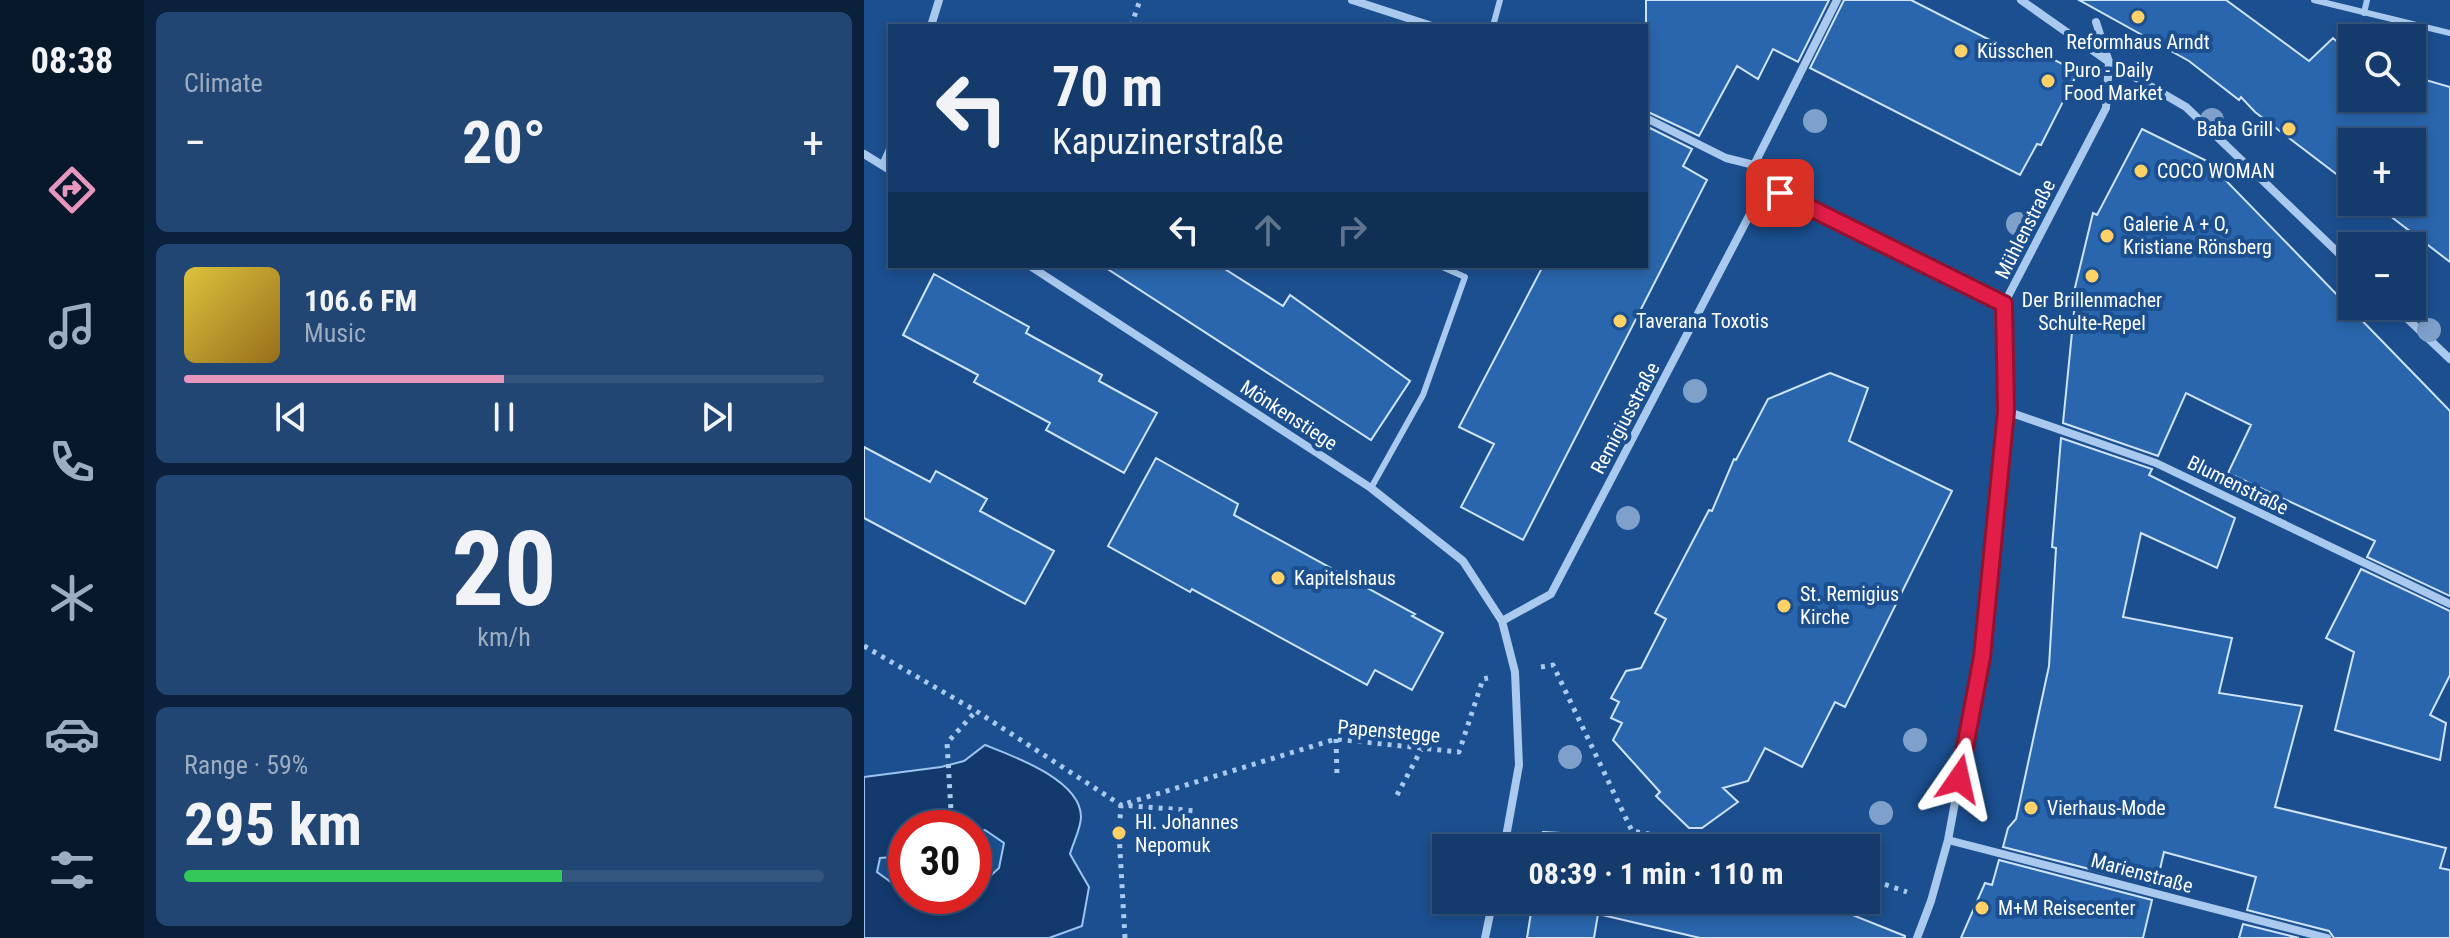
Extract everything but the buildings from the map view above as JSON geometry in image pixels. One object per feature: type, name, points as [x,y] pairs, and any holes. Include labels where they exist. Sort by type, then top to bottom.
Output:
[{"type":"street","points":[[932,24],[939,0]]},
{"type":"street","points":[[1352,0],[1426,24]]},
{"type":"street","points":[[1837,0],[1754,165],[1760,195],[1780,193],[2004,304]]},
{"type":"street","points":[[2021,0],[2109,62],[2186,107],[2338,253]]},
{"type":"street","points":[[2096,22],[2109,62]]},
{"type":"street","name":"Mühlenstraße","points":[[1917,938],[1948,840],[1982,657],[2006,411],[2004,304],[2106,108],[2109,62]]},
{"type":"street","points":[[1648,119],[1726,158],[1754,165]]},
{"type":"street","points":[[864,154],[886,168]]},
{"type":"street","name":"Remigiusstraße","points":[[1502,621],[1551,594],[1760,195]]},
{"type":"street","name":"Mönkenstiege","points":[[1033,268],[1371,488],[1463,561],[1502,621]]},
{"type":"street","points":[[2409,320],[2450,359]]},
{"type":"street","name":"Blumenstraße","points":[[2006,411],[2156,463],[2450,604]]},
{"type":"street","points":[[1502,621],[1515,672],[1519,765],[1507,834]]},
{"type":"street","name":"Marienstraße","points":[[1948,840],[2327,938]]},
{"type":"street","points":[[1485,938],[1490,914]]},
{"type":"lane","points":[[1494,24],[1500,0]]},
{"type":"lane","points":[[2314,0],[2450,33]]},
{"type":"lane","points":[[2364,13],[2367,0]]},
{"type":"lane","points":[[1371,488],[1423,395],[1465,277],[1445,268]]},
{"type":"path","points":[[1132,24],[1140,0]]},
{"type":"path","points":[[864,646],[976,711],[1121,805],[1197,811]]},
{"type":"path","points":[[1515,672],[1553,665],[1632,831],[1648,834]]},
{"type":"path","name":"Papenstegge","points":[[1121,805],[1336,739],[1459,752],[1483,679],[1515,672]]},
{"type":"path","points":[[950,810],[947,743],[976,711]]},
{"type":"path","points":[[1336,739],[1337,776]]},
{"type":"path","points":[[1397,795],[1421,750]]},
{"type":"path","points":[[1121,805],[1119,833],[1125,938]]},
{"type":"path","points":[[1880,883],[1931,901]]},
{"type":"water","points":[[985,745],[1044,771],[1070,792],[1078,804],[1081,817],[1070,854],[1089,887],[1082,926],[1049,938],[864,938],[864,777],[964,761]]},
{"type":"place","name":"Reformhaus Arndt","points":[[2138,17]]},
{"type":"place","name":"Küsschen","points":[[1961,51]]},
{"type":"place","name":"Puro - Daily Food Market","points":[[2048,81]]},
{"type":"place","name":"Baba Grill","points":[[2289,129]]},
{"type":"place","name":"COCO WOMAN","points":[[2141,171]]},
{"type":"place","name":"Galerie A + O, Kristiane Rönsberg","points":[[2107,236]]},
{"type":"place","name":"Der Brillenmacher Schulte-Repel","points":[[2092,276]]},
{"type":"place","name":"Taverana Toxotis","points":[[1620,321]]},
{"type":"place","name":"Kapitelshaus","points":[[1278,578]]},
{"type":"place","name":"St. Remigius Kirche","points":[[1784,606]]},
{"type":"place","name":"Vierhaus-Mode","points":[[2031,808]]},
{"type":"place","name":"Hl. Johannes Nepomuk","points":[[1119,833]]},
{"type":"place","name":"M+M Reisecenter","points":[[1982,908]]},
{"type":"route","points":[[1780,193],[2004,304],[2006,411],[1982,657],[1959,779]]}]
